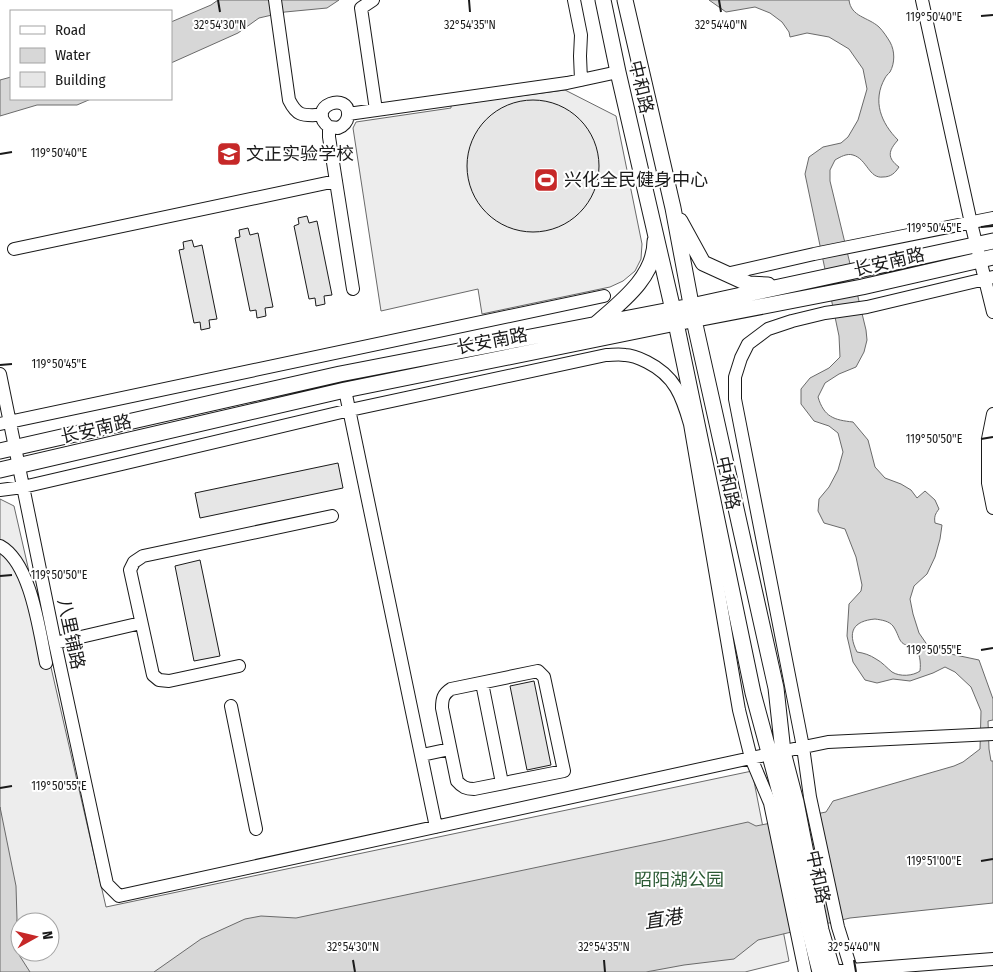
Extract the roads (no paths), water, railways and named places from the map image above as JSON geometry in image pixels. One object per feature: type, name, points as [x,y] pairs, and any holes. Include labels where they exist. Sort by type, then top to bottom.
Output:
[{"type":"main road","name":"中和路","points":[[603,0],[674,316],[754,693],[777,753],[790,801],[810,933],[828,972]]},
{"type":"main road","name":"中和路","points":[[625,0],[673,208],[693,313],[776,688],[777,753]]},
{"type":"main road","points":[[673,208],[703,263],[749,284],[787,286]]},
{"type":"main road","points":[[596,324],[633,290],[643,278],[655,249],[655,230]]},
{"type":"main road","name":"长安南路","points":[[693,313],[787,286],[993,240]]},
{"type":"main road","name":"长安南路","points":[[8,449],[340,374],[596,324],[674,316],[826,294],[987,259]]},
{"type":"main road","name":"长安南路","points":[[0,470],[674,316]]},
{"type":"street","points":[[275,0],[289,100],[294,110],[302,115],[322,115]]},
{"type":"street","points":[[373,0],[361,8],[376,110]]},
{"type":"street","points":[[574,0],[581,35],[581,80]]},
{"type":"street","points":[[922,0],[976,244],[987,259],[993,312]]},
{"type":"street","points":[[348,114],[567,83],[618,72]]},
{"type":"street","points":[[329,127],[342,126],[348,118],[347,109],[344,105],[334,102],[330,103],[323,110],[322,115],[323,120],[329,127],[353,289]]},
{"type":"street","points":[[14,248],[336,181]]},
{"type":"street","points":[[726,274],[814,254],[993,218]]},
{"type":"street","points":[[790,801],[803,747],[735,399],[735,377],[741,358],[748,344],[768,330],[792,321],[989,278]]},
{"type":"street","points":[[5,423],[604,296]]},
{"type":"street","points":[[0,490],[122,464],[350,410],[606,355],[625,355],[640,359],[659,368],[673,383],[683,400],[690,424],[739,710],[752,758],[790,801],[838,927],[852,971]]},
{"type":"street","name":"八里铺路","points":[[0,374],[8,449],[18,467],[23,486],[42,585],[107,884],[119,896],[436,826]]},
{"type":"street","points":[[346,390],[436,826],[828,742],[987,734]]},
{"type":"street","points":[[993,414],[988,440],[988,483],[993,508]]},
{"type":"street","points":[[239,666],[169,681],[159,680],[153,675],[130,570],[134,562],[143,556],[332,516]]},
{"type":"street","points":[[0,546],[5,548],[17,563],[25,578],[33,601],[46,663]]},
{"type":"street","points":[[15,591],[42,585]]},
{"type":"street","points":[[55,643],[141,623]]},
{"type":"street","points":[[538,672],[544,677],[564,771],[474,790],[461,786],[457,781],[442,700],[444,693],[451,689],[482,683],[538,672]]},
{"type":"street","points":[[482,683],[502,784]]},
{"type":"street","points":[[231,706],[256,829]]},
{"type":"street","points":[[422,756],[450,749]]},
{"type":"street","points":[[805,972],[810,933]]},
{"type":"street","points":[[828,972],[993,959]]},
{"type":"water","points":[[218,0],[339,0],[327,8],[285,12],[259,18],[238,33],[172,63],[172,22],[211,5]]},
{"type":"water","name":"直港","points":[[709,0],[849,0],[853,10],[875,24],[890,42],[893,49],[893,65],[881,87],[879,103],[883,119],[898,140],[890,154],[892,161],[899,167],[891,175],[878,177],[858,157],[848,155],[835,160],[830,170],[830,181],[867,340],[864,352],[856,367],[839,374],[825,383],[818,397],[820,404],[827,413],[840,420],[853,422],[868,440],[875,467],[885,478],[911,490],[917,498],[925,491],[935,500],[939,509],[935,516],[935,523],[942,525],[935,557],[927,574],[914,586],[910,599],[919,633],[928,646],[946,653],[979,660],[993,699],[993,720],[988,721],[989,749],[991,761],[993,761],[993,903],[850,918],[758,940],[734,959],[646,972],[154,972],[201,939],[245,919],[261,916],[296,918],[748,822],[756,826],[826,812],[833,801],[954,766],[963,762],[980,749],[981,711],[971,687],[955,672],[945,667],[910,681],[893,679],[877,683],[865,680],[853,662],[847,636],[849,604],[861,591],[862,585],[856,557],[845,529],[824,523],[818,511],[819,499],[829,487],[838,470],[843,452],[838,433],[829,426],[814,421],[801,404],[801,389],[810,378],[829,368],[840,357],[839,336],[805,174],[809,157],[823,147],[841,143],[848,137],[858,120],[867,89],[863,69],[849,49],[829,37],[807,33],[790,37],[782,22],[770,13],[755,7],[726,12]],"holes":[[[875,619],[891,624],[902,643],[914,646],[920,658],[920,671],[906,675],[895,674],[874,658],[857,652],[852,639],[854,629],[862,622]]]},
{"type":"water","points":[[10,77],[10,100],[89,100],[77,105],[37,105],[0,116],[0,80]]},
{"type":"water","points":[[0,807],[16,886],[17,912],[10,912],[10,962],[24,962],[30,972],[0,972]]},
{"type":"place","name":"文正实验学校","points":[[229,154]]},
{"type":"place","name":"兴化全民健身中心","points":[[546,180]]},
{"type":"park label","name":"昭阳湖公园","points":[[679,880]]}]
